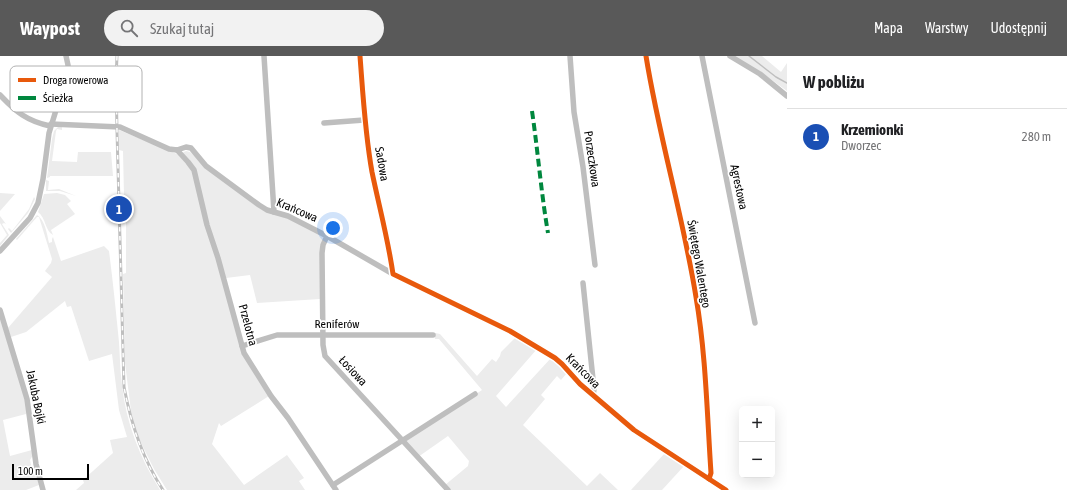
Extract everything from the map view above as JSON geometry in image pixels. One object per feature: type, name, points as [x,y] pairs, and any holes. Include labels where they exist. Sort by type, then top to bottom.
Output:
[{"type":"street","points":[[66,56],[68,66]]},
{"type":"street","points":[[264,56],[274,212]]},
{"type":"street","name":"Sadowa","points":[[360,56],[364,120],[372,172],[381,209],[393,274]]},
{"type":"street","name":"Porzeczkowa","points":[[570,56],[574,112],[596,265]]},
{"type":"street","name":"Świętego Walentego","points":[[646,56],[683,227],[696,297],[704,357],[711,473],[709,479]]},
{"type":"street","name":"Agrestowa","points":[[702,56],[755,323]]},
{"type":"street","points":[[730,56],[760,74],[787,96]]},
{"type":"street","name":"Krańcowa","points":[[0,95],[10,106]]},
{"type":"street","name":"Krańcowa","points":[[18,112],[36,123],[51,125],[120,127],[169,149],[177,150],[186,147],[191,148],[206,166],[267,210],[288,216],[327,236],[393,274],[510,331],[540,348],[562,364],[593,396],[647,439],[726,490]]},
{"type":"street","points":[[0,252],[23,226],[36,206],[41,192],[51,125],[55,112]]},
{"type":"street","points":[[324,123],[364,120]]},
{"type":"street","name":"Przelotna","points":[[177,150],[194,170],[207,225],[218,258],[244,353],[271,396],[288,418],[334,487]]},
{"type":"street","name":"Łosiowa","points":[[327,236],[323,245],[322,253],[323,350],[327,360],[448,490]]},
{"type":"street","points":[[583,283],[594,389],[593,396]]},
{"type":"street","name":"Jakuba Bojki","points":[[0,310],[27,399],[36,464],[43,490]]},
{"type":"street","name":"Reniferów","points":[[242,346],[277,335],[433,335]]},
{"type":"street","points":[[334,487],[475,394]]},
{"type":"shaded area","points":[[730,56],[762,56],[781,72],[787,63],[787,91],[761,72]]},
{"type":"shaded area","points":[[58,127],[62,127],[62,130],[57,129],[56,131],[52,161],[77,162],[78,152],[111,152],[113,176],[50,176],[47,178],[52,139],[54,131]]},
{"type":"shaded area","points":[[119,130],[177,154],[193,171],[239,341],[269,396],[221,426],[219,423],[212,444],[244,485],[287,455],[304,478],[299,481],[305,490],[167,490],[154,469],[137,435],[131,411],[125,363],[123,274],[126,273],[126,203],[124,196],[123,151],[119,150]]},
{"type":"shaded area","points":[[186,151],[190,152],[253,204],[289,219],[323,236],[320,299],[257,303],[250,275],[226,278],[209,224],[196,172],[182,153]]},
{"type":"shaded area","points":[[46,180],[49,181],[48,190],[59,189],[76,196],[60,191],[46,191]]},
{"type":"shaded area","points":[[0,193],[15,194],[0,211]]},
{"type":"shaded area","points":[[57,193],[65,195],[71,201],[67,204],[75,214],[51,230],[53,235],[48,231],[43,218],[38,212],[44,194]]},
{"type":"shaded area","points":[[34,197],[35,199],[28,213],[11,233],[8,229],[9,228],[12,231],[29,209]]},
{"type":"shaded area","points":[[37,215],[40,217],[44,224],[49,243],[52,242],[53,237],[61,261],[104,246],[109,251],[124,399],[140,453],[160,490],[76,490],[84,483],[83,480],[113,453],[110,440],[127,437],[119,410],[112,354],[89,361],[71,306],[67,307],[65,301],[26,332],[11,337],[8,328],[52,277],[45,271],[52,259],[39,217],[37,217],[17,240],[16,239]]},
{"type":"shaded area","points":[[0,216],[6,224],[2,224],[9,235],[0,246],[0,243],[7,235],[0,223]]},
{"type":"shaded area","points":[[0,319],[26,398],[26,414],[3,420],[10,456],[32,450],[33,455],[30,460],[33,474],[37,475],[39,485],[26,490],[0,490]]},
{"type":"shaded area","points":[[435,333],[440,334],[477,376],[492,359],[496,362],[501,352],[516,337],[537,349],[496,396],[506,407],[551,358],[556,361],[567,373],[561,380],[557,376],[541,395],[545,399],[523,425],[587,486],[600,473],[618,490],[450,490],[445,485],[468,466],[469,461],[448,436],[418,457],[406,441],[482,390],[439,339],[435,339]]},
{"type":"shaded area","points":[[665,453],[684,466],[662,490],[631,490]]},
{"type":"waterway","points":[[749,56],[776,77],[787,83]]},
{"type":"railway","points":[[117,56],[117,66]]},
{"type":"railway","points":[[117,112],[124,387],[138,440],[149,466],[163,490]]},
{"type":"marked path","points":[[532,111],[548,233]]},
{"type":"cycle path","points":[[360,56],[364,114],[372,172],[389,248],[393,274],[510,331],[555,358],[580,384],[634,430],[726,490]]},
{"type":"cycle path","points":[[646,56],[657,116],[691,267],[699,319],[707,407],[711,473],[709,479]]},
{"type":"place","name":"Krzemionki","points":[[119,209]]}]
